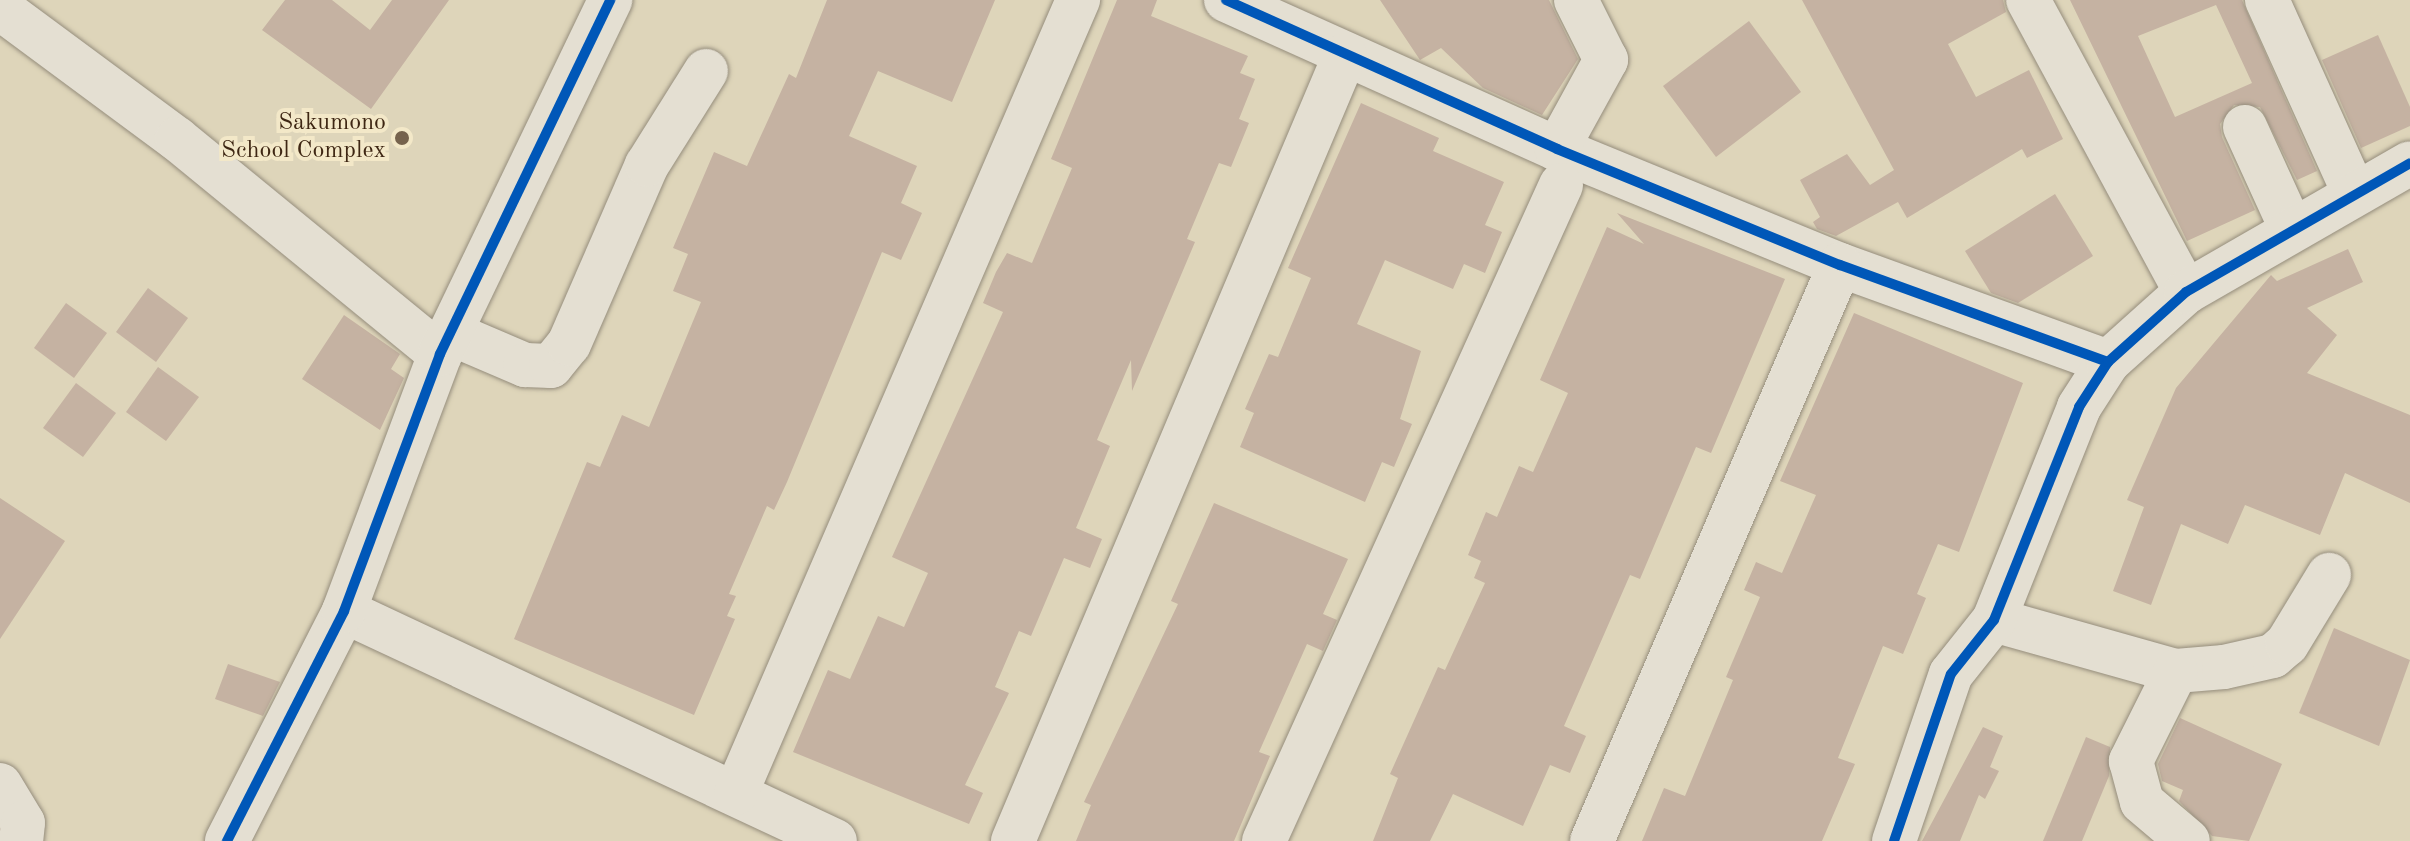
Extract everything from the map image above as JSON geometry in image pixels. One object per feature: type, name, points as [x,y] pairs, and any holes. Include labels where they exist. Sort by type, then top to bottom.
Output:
[{"type":"street","points":[[227,841],[344,611],[445,344],[610,0]]},
{"type":"street","points":[[736,793],[1078,0]]},
{"type":"street","points":[[1226,0],[1345,55],[1559,167],[2108,362]]},
{"type":"street","points":[[1264,841],[1606,60],[1576,0]]},
{"type":"street","points":[[2028,0],[2186,292]]},
{"type":"street","points":[[2267,0],[2354,193]]},
{"type":"street","points":[[0,8],[445,344],[525,365],[551,366],[569,344],[647,165],[706,71]]},
{"type":"street","points":[[1013,841],[1345,55]]},
{"type":"street","points":[[2245,127],[2292,230]]},
{"type":"street","points":[[1894,841],[1951,674],[1994,620],[2079,407],[2108,362],[2186,292],[2410,163]]},
{"type":"street","points":[[1592,841],[1840,265]]},
{"type":"street","points":[[1994,620],[2176,671],[2273,656],[2329,575]]},
{"type":"street","points":[[344,611],[835,841]]},
{"type":"street","points":[[2176,671],[2131,761],[2142,802],[2188,841]]},
{"type":"street","points":[[0,785],[23,823],[21,841]]},
{"type":"building","points":[[285,0],[332,0],[370,30],[392,0],[449,0],[371,109],[262,30]]},
{"type":"building","points":[[827,0],[995,0],[952,102],[878,71],[849,136],[917,166],[901,203],[922,213],[901,260],[882,252],[787,482],[774,510],[767,506],[729,594],[736,596],[727,616],[735,619],[694,715],[514,639],[587,462],[600,467],[622,415],[649,427],[701,302],[673,291],[688,254],[673,248],[714,152],[747,166],[789,74],[796,78]]},
{"type":"building","points":[[1117,0],[1157,0],[1151,16],[1248,56],[1240,73],[1255,79],[1239,119],[1249,123],[1231,167],[1219,163],[1187,239],[1195,242],[1132,391],[1131,360],[1097,440],[1110,446],[1076,528],[1102,539],[1090,568],[1064,558],[1031,636],[1019,631],[995,687],[1009,693],[965,785],[983,793],[969,824],[793,752],[828,670],[850,679],[878,616],[904,627],[928,573],[892,557],[1003,312],[983,303],[996,272],[1007,253],[1032,263],[1072,168],[1051,159]]},
{"type":"building","points":[[1380,0],[1549,0],[1578,59],[1542,115],[1483,88],[1441,48],[1420,60]]},
{"type":"building","points":[[1802,0],[2003,0],[2006,12],[1948,44],[1976,97],[2029,70],[2063,139],[2027,158],[2022,149],[1907,218],[1898,202],[1836,236],[1817,229],[1813,222],[1820,217],[1800,180],[1847,154],[1870,185],[1894,170]]},
{"type":"building","points":[[2070,0],[2242,0],[2317,171],[2297,180],[2260,107],[2234,105],[2220,124],[2222,137],[2255,210],[2187,241]],"holes":[[[2216,5],[2252,83],[2175,117],[2138,36]]]},
{"type":"building","points":[[1749,21],[1801,92],[1716,157],[1663,86]]},
{"type":"building","points":[[2378,35],[2410,107],[2410,126],[2361,148],[2322,60]]},
{"type":"building","points":[[1361,103],[1439,138],[1433,151],[1504,182],[1485,225],[1502,232],[1485,273],[1464,264],[1453,289],[1385,260],[1357,324],[1421,351],[1400,419],[1412,424],[1394,467],[1382,462],[1365,502],[1240,447],[1254,413],[1245,409],[1269,354],[1278,357],[1311,278],[1288,268]]},
{"type":"building","points":[[2055,194],[2093,256],[2018,303],[1991,293],[1965,251]]},
{"type":"building","points":[[1617,213],[1785,279],[1711,453],[1696,447],[1640,579],[1630,575],[1564,726],[1586,736],[1570,773],[1550,765],[1523,826],[1453,794],[1430,841],[1373,841],[1398,778],[1390,774],[1438,667],[1445,670],[1485,583],[1474,578],[1481,561],[1468,555],[1486,512],[1497,517],[1519,466],[1533,472],[1568,393],[1540,380],[1607,227],[1644,244]]},
{"type":"building","points":[[2348,249],[2363,282],[2307,308],[2337,335],[2307,373],[2410,415],[2410,503],[2345,473],[2320,535],[2245,505],[2228,544],[2181,524],[2151,605],[2113,591],[2144,507],[2127,500],[2176,388],[2271,275],[2277,281]]},
{"type":"building","points":[[148,288],[188,318],[156,362],[116,332]]},
{"type":"building","points":[[66,303],[107,333],[74,378],[34,348]]},
{"type":"building","points":[[1854,313],[2023,383],[1959,552],[1938,544],[1917,594],[1926,598],[1903,654],[1883,646],[1838,758],[1855,764],[1822,841],[1642,841],[1664,788],[1685,796],[1733,680],[1726,677],[1760,597],[1744,590],[1756,562],[1782,573],[1816,495],[1780,481]]},
{"type":"building","points":[[344,315],[400,354],[391,369],[404,378],[380,430],[302,379]]},
{"type":"building","points":[[158,367],[199,397],[166,441],[126,412]]},
{"type":"building","points":[[76,383],[116,413],[83,457],[43,428]]},
{"type":"building","points":[[0,498],[65,541],[0,639]]},
{"type":"building","points":[[1214,503],[1348,559],[1323,614],[1337,620],[1323,651],[1307,644],[1259,752],[1270,756],[1234,841],[1076,841],[1091,805],[1084,802],[1178,604],[1171,601]]},
{"type":"building","points":[[2334,628],[2410,660],[2379,746],[2299,713]]},
{"type":"building","points":[[228,664],[280,682],[263,716],[215,699]]},
{"type":"building","points":[[2180,718],[2282,764],[2249,841],[2212,836],[2179,801],[2183,790],[2162,781],[2158,764]]},
{"type":"building","points":[[1983,727],[2003,736],[1990,767],[1999,771],[1985,799],[1979,795],[1960,841],[1922,841]]},
{"type":"building","points":[[2086,737],[2110,747],[2109,776],[2082,841],[2043,841]]},
{"type":"cycle path","points":[[227,841],[344,611],[440,354],[610,0]]},
{"type":"cycle path","points":[[1226,0],[1557,149],[1840,265],[2108,362]]},
{"type":"cycle path","points":[[1894,841],[1951,674],[1994,620],[2079,407],[2108,362],[2186,292],[2410,163]]},
{"type":"place","name":"Sakumono School Complex","points":[[402,138]]}]
